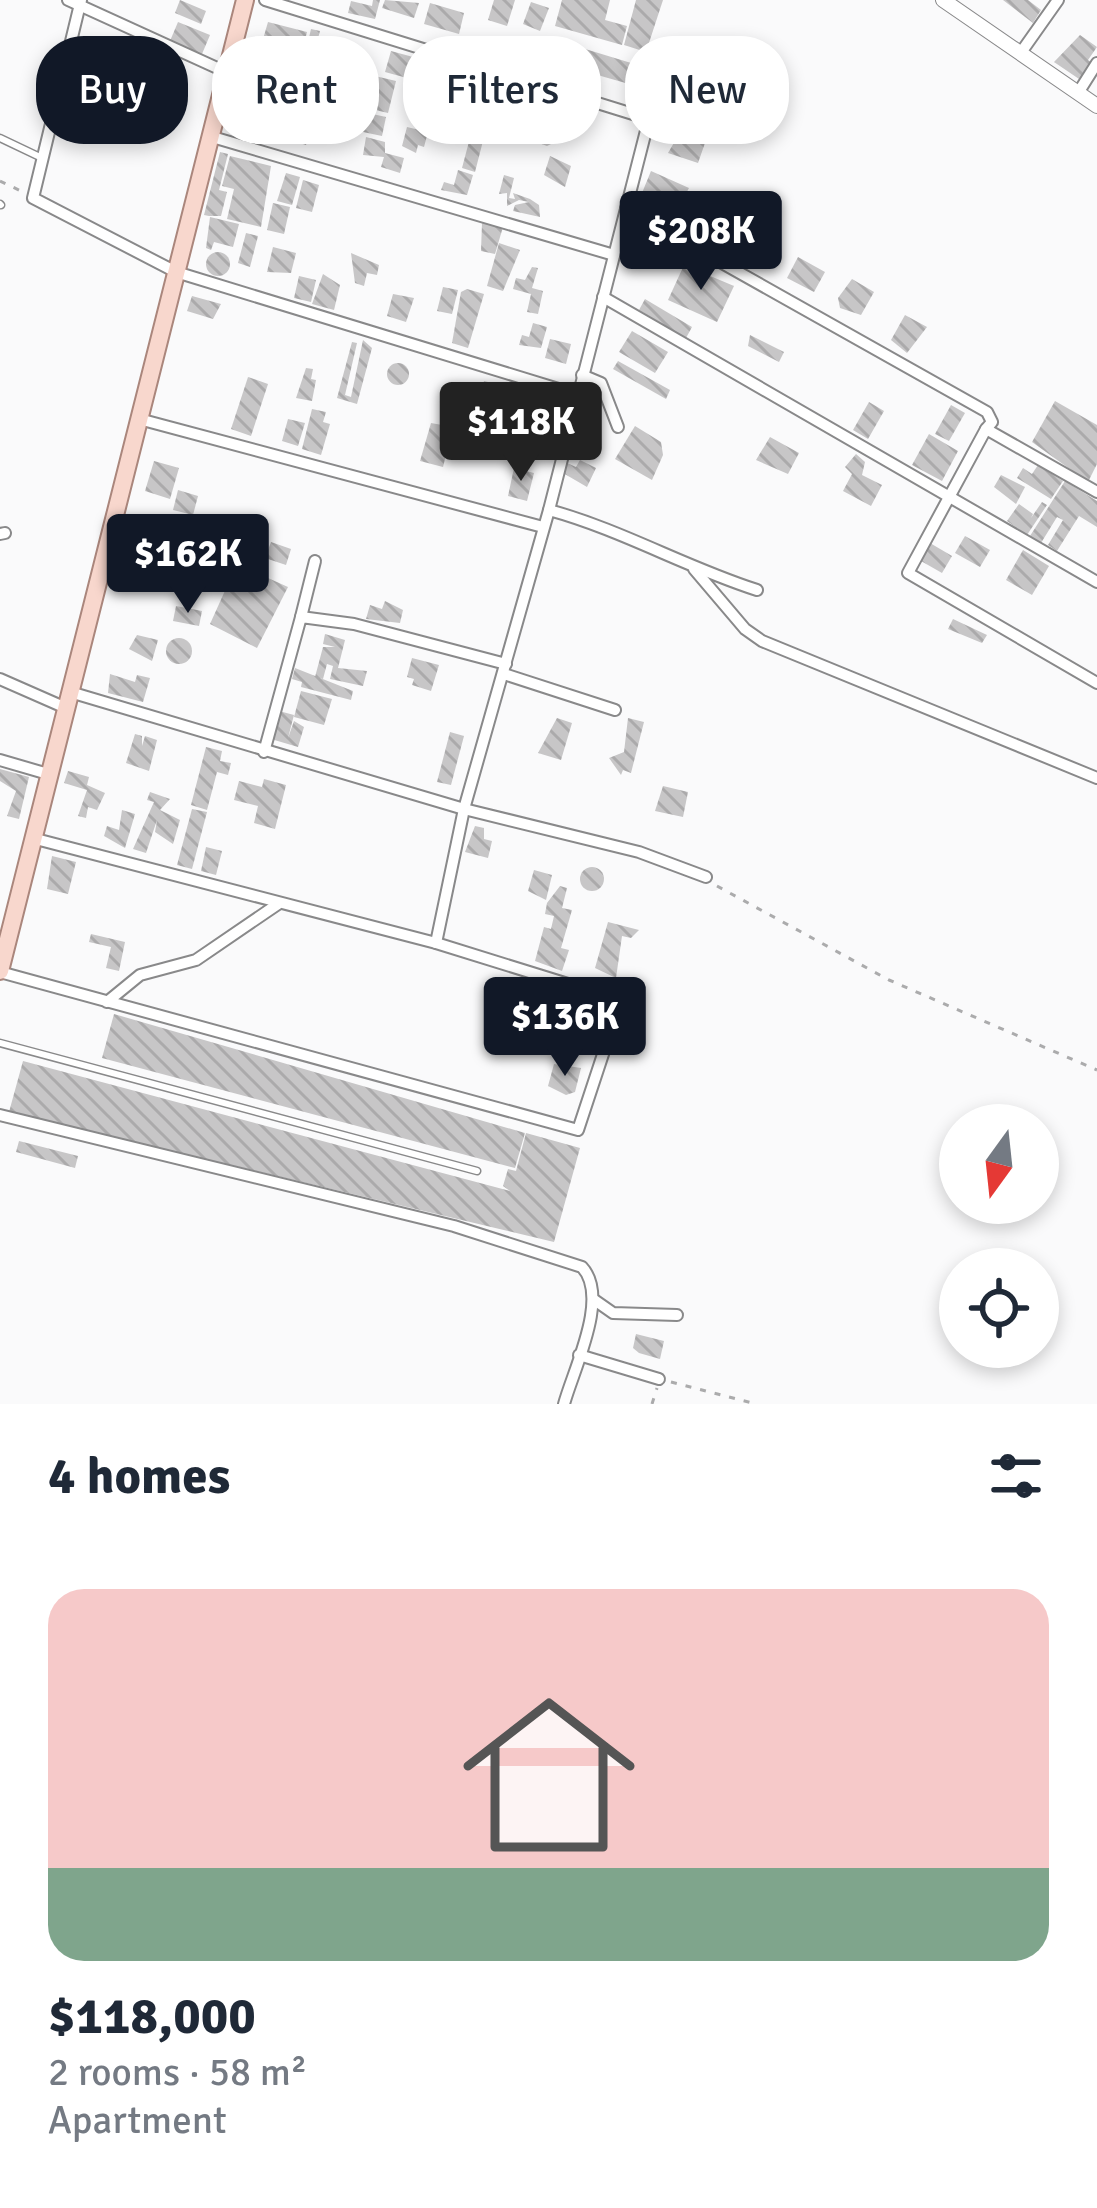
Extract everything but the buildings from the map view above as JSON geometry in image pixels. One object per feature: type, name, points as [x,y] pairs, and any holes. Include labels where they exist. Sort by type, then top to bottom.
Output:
[{"type":"main road","points":[[236,36],[245,0]]},
{"type":"main road","points":[[0,971],[212,125]]},
{"type":"street","points":[[265,0],[649,119],[549,510],[464,809],[436,943]]},
{"type":"street","points":[[943,0],[1097,106]]},
{"type":"street","points":[[965,15],[975,0]]},
{"type":"street","points":[[1022,51],[1058,0]]},
{"type":"street","points":[[212,66],[76,2],[33,198],[176,272],[578,395]]},
{"type":"street","points":[[1078,93],[1097,63]]},
{"type":"street","points":[[209,136],[614,255]]},
{"type":"street","points":[[626,208],[987,412],[992,422],[908,573],[1097,683]]},
{"type":"street","points":[[603,297],[1097,582]]},
{"type":"street","points":[[582,375],[601,383],[618,427]]},
{"type":"street","points":[[140,419],[543,527]]},
{"type":"street","points":[[986,429],[1097,492]]},
{"type":"street","points":[[549,510],[626,534],[694,569],[758,590]]},
{"type":"street","points":[[264,752],[314,561]]},
{"type":"street","points":[[694,569],[745,629],[763,640],[1097,778]]},
{"type":"street","points":[[301,617],[354,624],[505,669],[616,710]]},
{"type":"street","points":[[0,679],[464,809],[639,852],[706,877]]},
{"type":"street","points":[[0,760],[48,774]]},
{"type":"street","points":[[0,971],[578,1130],[608,1039],[613,998],[436,943],[32,838]]},
{"type":"street","points":[[107,1002],[140,975],[196,960],[278,904]]},
{"type":"street","points":[[0,1115],[561,1256],[592,1277],[593,1299],[564,1404]]},
{"type":"street","points":[[593,1299],[613,1313],[677,1315]]},
{"type":"street","points":[[579,1355],[659,1379]]},
{"type":"lane","points":[[0,138],[42,158]]},
{"type":"lane","points":[[0,1043],[477,1171]]},
{"type":"path","points":[[0,181],[33,198]]},
{"type":"path","points":[[706,877],[731,896],[889,980],[1097,1070]]},
{"type":"path","points":[[652,1404],[659,1379],[756,1404]]}]
